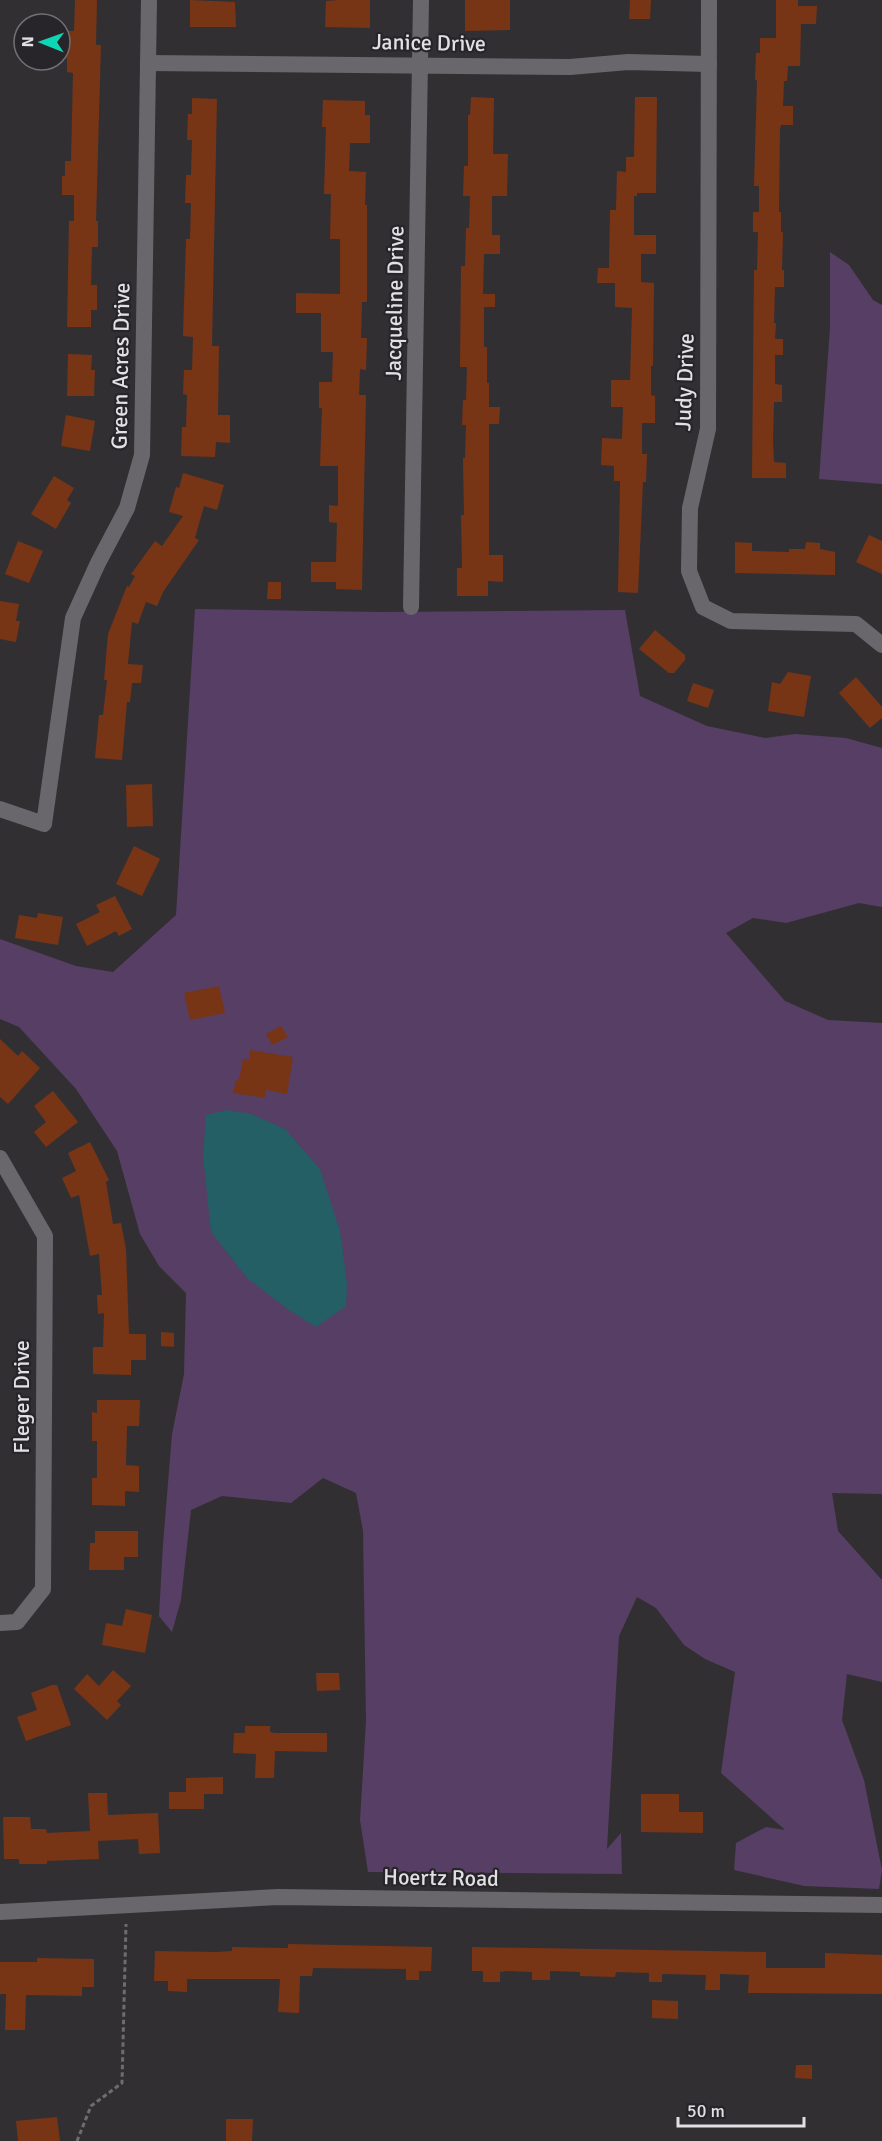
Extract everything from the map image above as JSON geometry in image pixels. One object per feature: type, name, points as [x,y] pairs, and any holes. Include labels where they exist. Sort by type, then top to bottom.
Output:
[{"type":"street","name":"Green Acres Drive","points":[[0,809],[44,824],[73,618],[126,508],[142,454],[149,0]]},
{"type":"street","name":"Jacqueline Drive","points":[[411,607],[422,0]]},
{"type":"street","name":"Judy Drive","points":[[709,0],[708,429],[690,508],[689,572],[703,607],[732,621],[856,624],[882,645]]},
{"type":"street","name":"Janice Drive","points":[[148,63],[570,67],[628,62],[709,64]]},
{"type":"street","name":"Fleger Drive","points":[[0,1158],[45,1236],[43,1588],[17,1622],[0,1623]]},
{"type":"street","name":"Hoertz Road","points":[[0,1912],[278,1897],[882,1905]]},
{"type":"path","points":[[77,2141],[91,2106],[122,2083],[126,1924]]},
{"type":"shaded area","points":[[830,252],[849,265],[873,300],[882,305],[882,484],[819,479],[830,328]]},
{"type":"shaded area","points":[[195,609],[380,612],[625,610],[640,696],[707,726],[765,738],[795,734],[846,738],[882,748],[882,907],[859,903],[786,923],[753,918],[726,933],[785,1001],[828,1020],[882,1023],[882,1494],[832,1493],[838,1531],[882,1580],[882,1682],[847,1674],[842,1720],[864,1780],[882,1870],[879,1889],[804,1886],[734,1870],[736,1843],[766,1827],[785,1830],[721,1773],[735,1672],[705,1659],[684,1645],[656,1608],[637,1597],[619,1636],[607,1849],[621,1833],[622,1874],[368,1872],[360,1820],[366,1721],[363,1531],[356,1493],[323,1478],[291,1503],[222,1496],[191,1510],[181,1600],[172,1632],[159,1616],[172,1434],[184,1374],[186,1293],[159,1266],[140,1234],[117,1151],[76,1089],[19,1027],[0,1019],[0,939],[76,966],[113,972],[176,915]]},
{"type":"water","points":[[227,1110],[251,1114],[285,1129],[320,1169],[340,1231],[347,1283],[346,1306],[316,1327],[247,1278],[211,1232],[203,1156],[206,1115]]},
{"type":"building","points":[[75,0],[97,0],[96,45],[101,45],[96,221],[98,221],[98,247],[92,247],[91,285],[97,285],[97,310],[91,310],[91,327],[67,327],[69,221],[74,221],[74,195],[62,195],[62,176],[65,176],[65,161],[71,161],[73,73],[67,72],[72,72],[72,31],[74,31]]},
{"type":"building","points":[[190,0],[235,2],[236,27],[190,27]]},
{"type":"building","points":[[370,0],[370,28],[325,27],[326,1]]},
{"type":"building","points":[[465,0],[510,0],[510,30],[465,31]]},
{"type":"building","points":[[630,0],[651,0],[650,19],[629,19]]},
{"type":"building","points":[[776,0],[798,0],[798,6],[817,6],[816,24],[801,24],[800,66],[788,66],[787,81],[784,81],[783,106],[793,106],[793,125],[781,125],[780,129],[779,212],[781,212],[781,232],[783,232],[784,287],[775,287],[774,323],[776,323],[775,339],[783,339],[783,355],[775,355],[775,384],[782,385],[782,402],[774,402],[773,441],[774,462],[786,463],[786,478],[752,478],[754,270],[757,270],[758,232],[753,232],[753,212],[759,212],[759,186],[754,186],[756,53],[760,53],[760,38],[776,38]]},
{"type":"building","points":[[471,97],[494,98],[493,154],[508,154],[507,196],[492,196],[492,235],[500,235],[500,254],[484,254],[483,294],[495,294],[495,307],[484,307],[484,347],[487,347],[489,407],[500,407],[499,424],[489,424],[489,555],[503,555],[503,582],[488,581],[488,596],[457,596],[457,568],[462,568],[461,515],[464,515],[463,458],[465,458],[466,425],[462,425],[463,400],[466,400],[467,367],[460,367],[461,266],[465,266],[466,228],[469,228],[470,196],[463,196],[464,166],[468,166],[468,115],[470,115]]},
{"type":"building","points":[[635,97],[657,97],[656,193],[637,193],[637,196],[634,196],[634,235],[656,235],[656,254],[641,254],[641,282],[654,283],[651,395],[655,396],[655,423],[642,423],[642,454],[647,454],[646,482],[643,482],[638,593],[618,592],[620,481],[614,481],[614,466],[601,465],[602,438],[622,439],[623,407],[611,407],[611,380],[630,380],[632,308],[615,307],[615,283],[597,283],[598,268],[609,268],[610,210],[616,210],[617,171],[626,172],[626,157],[634,157]]},
{"type":"building","points":[[192,98],[217,99],[212,346],[219,346],[218,415],[230,415],[230,443],[216,442],[215,457],[181,456],[182,427],[186,427],[187,395],[183,394],[184,370],[192,370],[193,337],[183,336],[186,239],[190,239],[191,203],[185,203],[186,175],[191,175],[192,140],[187,140],[188,114],[192,114]]},
{"type":"building","points":[[323,100],[365,101],[365,115],[370,115],[370,143],[350,143],[349,171],[366,172],[367,302],[362,302],[361,338],[367,338],[366,370],[360,369],[359,395],[366,395],[362,590],[336,589],[336,582],[311,582],[311,562],[336,562],[337,523],[329,522],[329,505],[338,506],[338,466],[320,466],[322,408],[319,408],[319,382],[332,382],[333,352],[321,352],[321,313],[296,313],[296,293],[340,294],[340,239],[330,239],[331,194],[324,194],[326,127],[322,127]]},
{"type":"building","points":[[68,354],[92,355],[91,370],[95,370],[94,396],[67,396]]},
{"type":"building","points":[[66,415],[95,421],[90,451],[61,446]]},
{"type":"building","points":[[183,473],[224,485],[217,510],[204,506],[195,538],[199,540],[163,592],[157,606],[146,602],[138,624],[132,622],[128,664],[143,665],[141,683],[132,683],[130,702],[127,702],[122,760],[95,758],[99,715],[103,715],[107,680],[104,680],[108,634],[127,586],[129,587],[135,576],[131,574],[155,541],[162,546],[183,516],[169,512],[176,487],[179,488]]},
{"type":"building","points":[[54,476],[74,488],[67,500],[71,503],[56,529],[31,514]]},
{"type":"building","points":[[869,535],[882,541],[882,574],[856,562]]},
{"type":"building","points":[[18,541],[43,551],[29,583],[5,574]]},
{"type":"building","points":[[735,542],[752,543],[752,551],[789,552],[789,549],[805,549],[806,542],[820,543],[820,549],[835,552],[835,575],[735,573]]},
{"type":"building","points":[[268,582],[281,582],[281,599],[267,599]]},
{"type":"building","points":[[0,601],[19,604],[16,621],[20,621],[16,642],[0,639]]},
{"type":"building","points":[[655,630],[685,655],[685,660],[674,673],[669,673],[639,649]]},
{"type":"building","points":[[788,672],[811,676],[804,717],[768,711],[772,682],[780,684]]},
{"type":"building","points":[[856,677],[882,707],[882,718],[870,728],[839,693]]},
{"type":"building","points":[[693,683],[714,690],[708,708],[687,701]]},
{"type":"building","points":[[152,784],[153,826],[127,827],[126,785]]},
{"type":"building","points":[[134,846],[160,859],[142,896],[116,884]]},
{"type":"building","points":[[115,896],[132,929],[119,936],[116,931],[87,946],[76,924],[100,912],[96,905]]},
{"type":"building","points":[[38,913],[63,917],[58,945],[15,938],[19,915],[37,918]]},
{"type":"building","points":[[219,986],[225,1013],[190,1020],[184,993]]},
{"type":"building","points":[[281,1026],[288,1037],[272,1045],[266,1034]]},
{"type":"building","points":[[0,1039],[18,1056],[22,1051],[40,1068],[8,1104],[0,1097]]},
{"type":"building","points":[[250,1050],[293,1057],[287,1094],[266,1090],[265,1098],[233,1093],[236,1080],[239,1080],[243,1059],[249,1060]]},
{"type":"building","points":[[53,1091],[78,1122],[46,1147],[34,1132],[46,1122],[34,1106]]},
{"type":"building","points":[[90,1142],[109,1180],[106,1182],[113,1224],[121,1223],[126,1249],[129,1334],[146,1334],[146,1360],[131,1360],[131,1375],[93,1374],[93,1347],[103,1347],[104,1313],[98,1314],[97,1295],[102,1295],[99,1254],[90,1256],[79,1195],[71,1198],[62,1178],[76,1171],[68,1153]]},
{"type":"building","points":[[161,1332],[174,1333],[174,1347],[161,1346]]},
{"type":"building","points":[[97,1400],[140,1400],[139,1426],[127,1426],[126,1465],[139,1466],[139,1492],[125,1491],[125,1506],[92,1505],[92,1478],[97,1478],[97,1441],[92,1441],[92,1412],[97,1413]]},
{"type":"building","points":[[95,1531],[138,1531],[138,1557],[124,1557],[124,1570],[89,1570],[90,1543],[95,1543]]},
{"type":"building","points":[[126,1609],[152,1615],[145,1653],[102,1645],[106,1623],[122,1626]]},
{"type":"building","points":[[113,1670],[131,1686],[117,1701],[121,1705],[107,1720],[74,1689],[87,1674],[99,1686]]},
{"type":"building","points":[[316,1673],[339,1673],[340,1690],[317,1691]]},
{"type":"building","points":[[57,1685],[71,1725],[26,1741],[17,1717],[37,1710],[31,1693]]},
{"type":"building","points":[[245,1726],[270,1726],[270,1732],[275,1733],[327,1733],[327,1752],[275,1751],[274,1778],[255,1778],[256,1754],[233,1753],[234,1733],[245,1733]]},
{"type":"building","points":[[223,1777],[223,1794],[204,1794],[204,1809],[169,1809],[169,1792],[186,1792],[186,1778]]},
{"type":"building","points":[[88,1793],[107,1793],[108,1815],[158,1813],[160,1853],[139,1854],[138,1839],[98,1841],[99,1859],[19,1864],[19,1859],[4,1859],[3,1817],[30,1817],[31,1829],[46,1829],[47,1833],[90,1831]]},
{"type":"building","points":[[641,1794],[679,1794],[679,1812],[703,1812],[703,1833],[641,1832]]},
{"type":"building","points":[[288,1944],[432,1947],[431,1971],[419,1971],[419,1980],[406,1980],[406,1969],[313,1968],[312,1976],[300,1976],[299,2013],[278,2012],[280,1979],[187,1979],[187,1992],[168,1991],[168,1981],[154,1981],[155,1951],[215,1952],[232,1951],[232,1947],[288,1948]]},
{"type":"building","points":[[472,1947],[766,1952],[766,1968],[825,1968],[825,1953],[882,1955],[882,1994],[748,1993],[749,1975],[720,1974],[720,1990],[705,1990],[706,1975],[662,1974],[662,1982],[649,1982],[649,1973],[616,1972],[615,1977],[580,1976],[580,1972],[550,1971],[550,1980],[532,1980],[532,1972],[507,1971],[500,1972],[500,1982],[483,1982],[483,1971],[472,1971]]},
{"type":"building","points":[[37,1958],[94,1959],[94,1987],[82,1987],[82,1996],[26,1995],[25,2030],[5,2030],[6,1994],[0,1994],[0,1962],[37,1962]]},
{"type":"building","points":[[652,2000],[678,2001],[678,2019],[652,2018]]},
{"type":"building","points":[[796,2065],[812,2065],[812,2079],[795,2078]]},
{"type":"building","points":[[57,2117],[60,2141],[18,2141],[16,2121]]},
{"type":"building","points":[[226,2119],[253,2119],[252,2141],[226,2141]]}]
